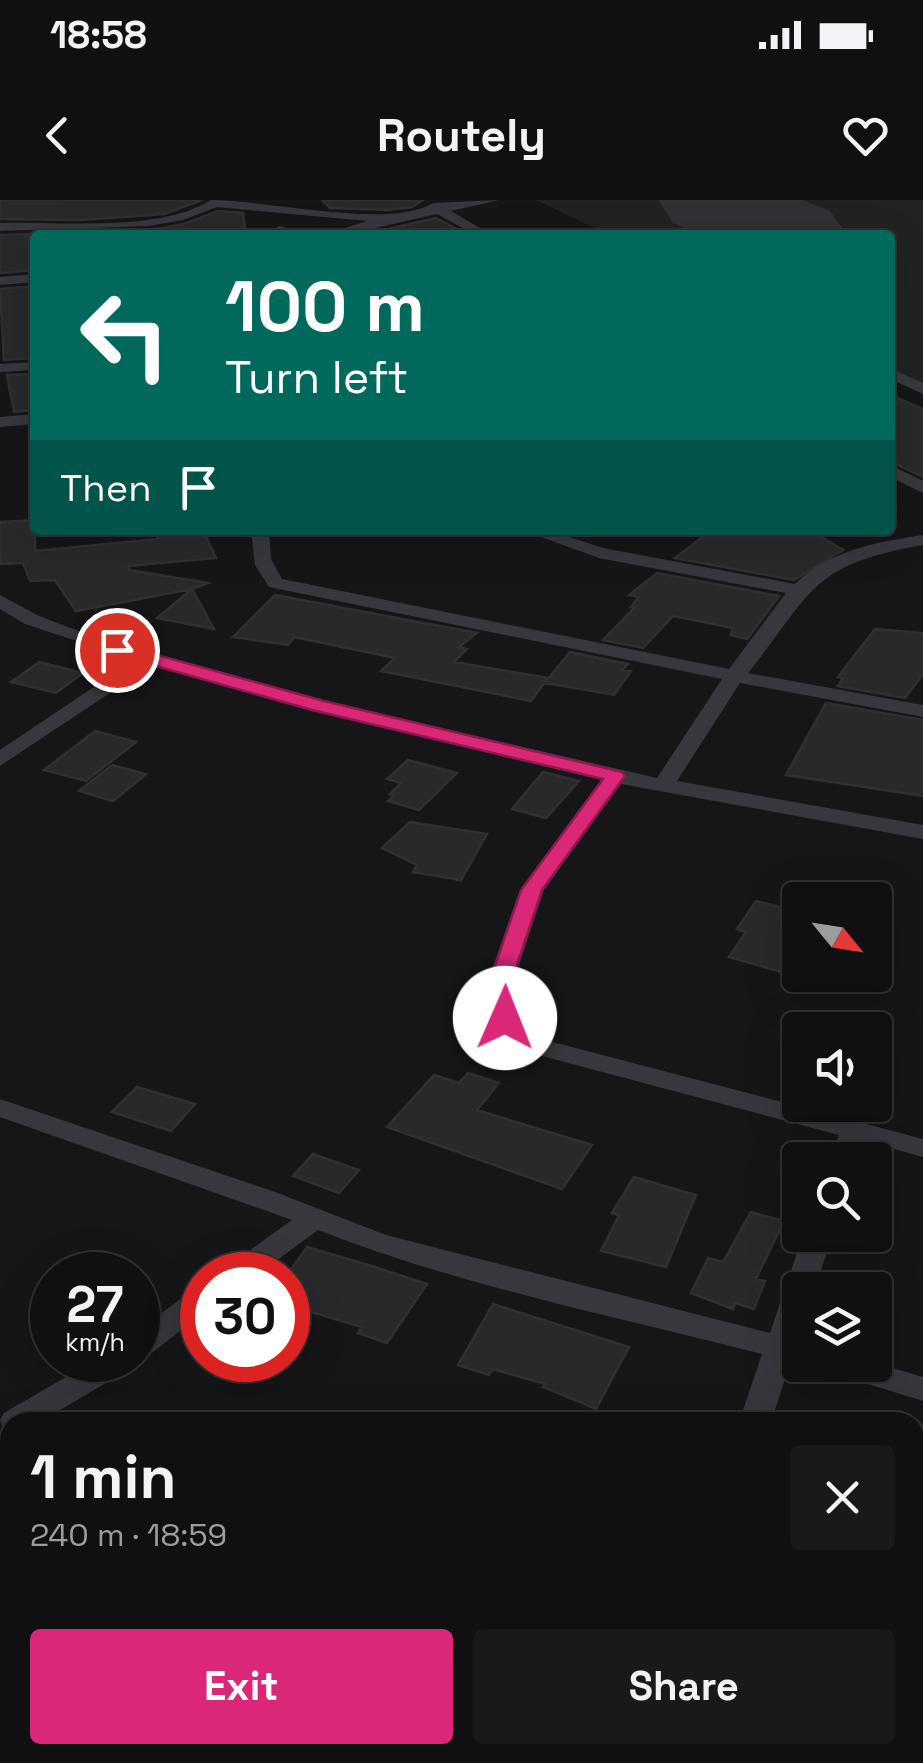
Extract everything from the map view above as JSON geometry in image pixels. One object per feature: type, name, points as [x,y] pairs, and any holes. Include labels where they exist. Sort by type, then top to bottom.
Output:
[{"type":"street","points":[[420,200],[476,230]]},
{"type":"street","points":[[347,230],[493,200]]},
{"type":"street","points":[[0,227],[128,223],[190,214],[219,202],[388,219]]},
{"type":"street","points":[[174,205],[190,214]]},
{"type":"street","points":[[0,282],[30,279]]},
{"type":"street","points":[[0,368],[30,366]]},
{"type":"street","points":[[895,374],[923,388]]},
{"type":"street","points":[[0,422],[30,419]]},
{"type":"street","points":[[895,473],[923,488]]},
{"type":"street","points":[[260,535],[265,573],[276,583],[923,712]]},
{"type":"street","points":[[544,535],[599,554],[798,590]]},
{"type":"street","points":[[664,784],[734,676],[758,651],[798,590],[850,555],[923,540]]},
{"type":"street","points":[[0,601],[32,620],[148,658],[337,710],[615,776],[923,832]]},
{"type":"street","points":[[0,760],[148,658]]},
{"type":"street","points":[[615,776],[532,890],[497,992],[505,1018],[518,1036],[536,1046],[923,1148]]},
{"type":"street","points":[[0,1108],[377,1242],[517,1282],[782,1347]]},
{"type":"street","points":[[851,1142],[855,1130]]},
{"type":"street","points":[[268,1252],[314,1219]]},
{"type":"street","points":[[761,1412],[782,1366]]},
{"type":"street","points":[[892,1380],[923,1389]]},
{"type":"street","points":[[33,1412],[83,1382]]},
{"type":"shaded area","points":[[536,200],[923,200],[923,385],[895,371],[895,230],[599,230]]},
{"type":"building","points":[[0,200],[202,200],[164,214],[80,220],[0,219]]},
{"type":"building","points":[[322,200],[423,200],[412,207],[388,210],[330,208]]},
{"type":"building","points":[[218,211],[243,213],[245,230],[150,230],[184,224]]},
{"type":"building","points":[[436,218],[459,230],[383,230]]},
{"type":"building","points":[[30,234],[30,270],[0,273],[0,235]]},
{"type":"building","points":[[30,286],[30,358],[4,360],[0,289]]},
{"type":"building","points":[[30,374],[30,410],[14,412],[7,375]]},
{"type":"building","points":[[895,397],[923,409],[923,477],[895,463]]},
{"type":"building","points":[[30,520],[35,551],[158,539],[157,535],[205,535],[216,558],[129,566],[129,570],[208,583],[76,611],[55,580],[30,581],[23,563],[0,564],[0,522]]},
{"type":"building","points":[[705,535],[818,535],[843,550],[794,580],[675,558]]},
{"type":"building","points":[[657,573],[779,596],[747,639],[731,635],[733,628],[673,616],[643,648],[603,640],[635,607],[631,607],[639,597],[629,595]]},
{"type":"building","points":[[192,589],[214,629],[157,618]]},
{"type":"building","points":[[275,595],[477,633],[459,647],[467,649],[454,662],[548,678],[531,701],[381,671],[395,658],[294,637],[288,645],[233,637]]},
{"type":"building","points":[[875,629],[923,633],[923,674],[905,698],[838,686],[843,678],[838,677]]},
{"type":"building","points":[[570,652],[628,664],[622,670],[631,671],[614,695],[545,683]]},
{"type":"building","points":[[39,662],[83,673],[56,693],[11,682]]},
{"type":"building","points":[[826,703],[923,720],[923,796],[786,775]]},
{"type":"building","points":[[95,731],[136,742],[86,781],[44,770]]},
{"type":"building","points":[[408,760],[457,773],[419,810],[388,801],[401,783],[387,779]]},
{"type":"building","points":[[112,765],[146,774],[113,801],[79,791]]},
{"type":"building","points":[[543,772],[579,781],[546,818],[512,809]]},
{"type":"building","points":[[410,822],[487,834],[461,880],[413,872],[417,865],[382,848]]},
{"type":"building","points":[[756,901],[782,908],[782,972],[729,957],[746,932],[737,929]]},
{"type":"building","points":[[468,1073],[499,1083],[477,1110],[592,1145],[562,1189],[387,1127],[434,1075],[459,1083]]},
{"type":"building","points":[[137,1087],[195,1104],[171,1131],[112,1112]]},
{"type":"building","points":[[313,1154],[359,1170],[339,1193],[293,1176]]},
{"type":"building","points":[[634,1177],[696,1195],[666,1267],[601,1251],[619,1215],[612,1213]]},
{"type":"building","points":[[751,1212],[782,1220],[756,1279],[765,1281],[754,1309],[735,1303],[733,1309],[691,1293],[708,1258],[723,1262]]},
{"type":"building","points":[[307,1247],[427,1284],[387,1343],[358,1333],[362,1327],[310,1312],[310,1252],[303,1252]]},
{"type":"building","points":[[493,1304],[629,1347],[596,1409],[543,1387],[545,1384],[493,1369],[489,1375],[458,1365]]},
{"type":"runway","points":[[711,200],[780,230]]},
{"type":"route","points":[[117,650],[319,706],[615,776],[532,890],[497,992],[505,1018]]}]
